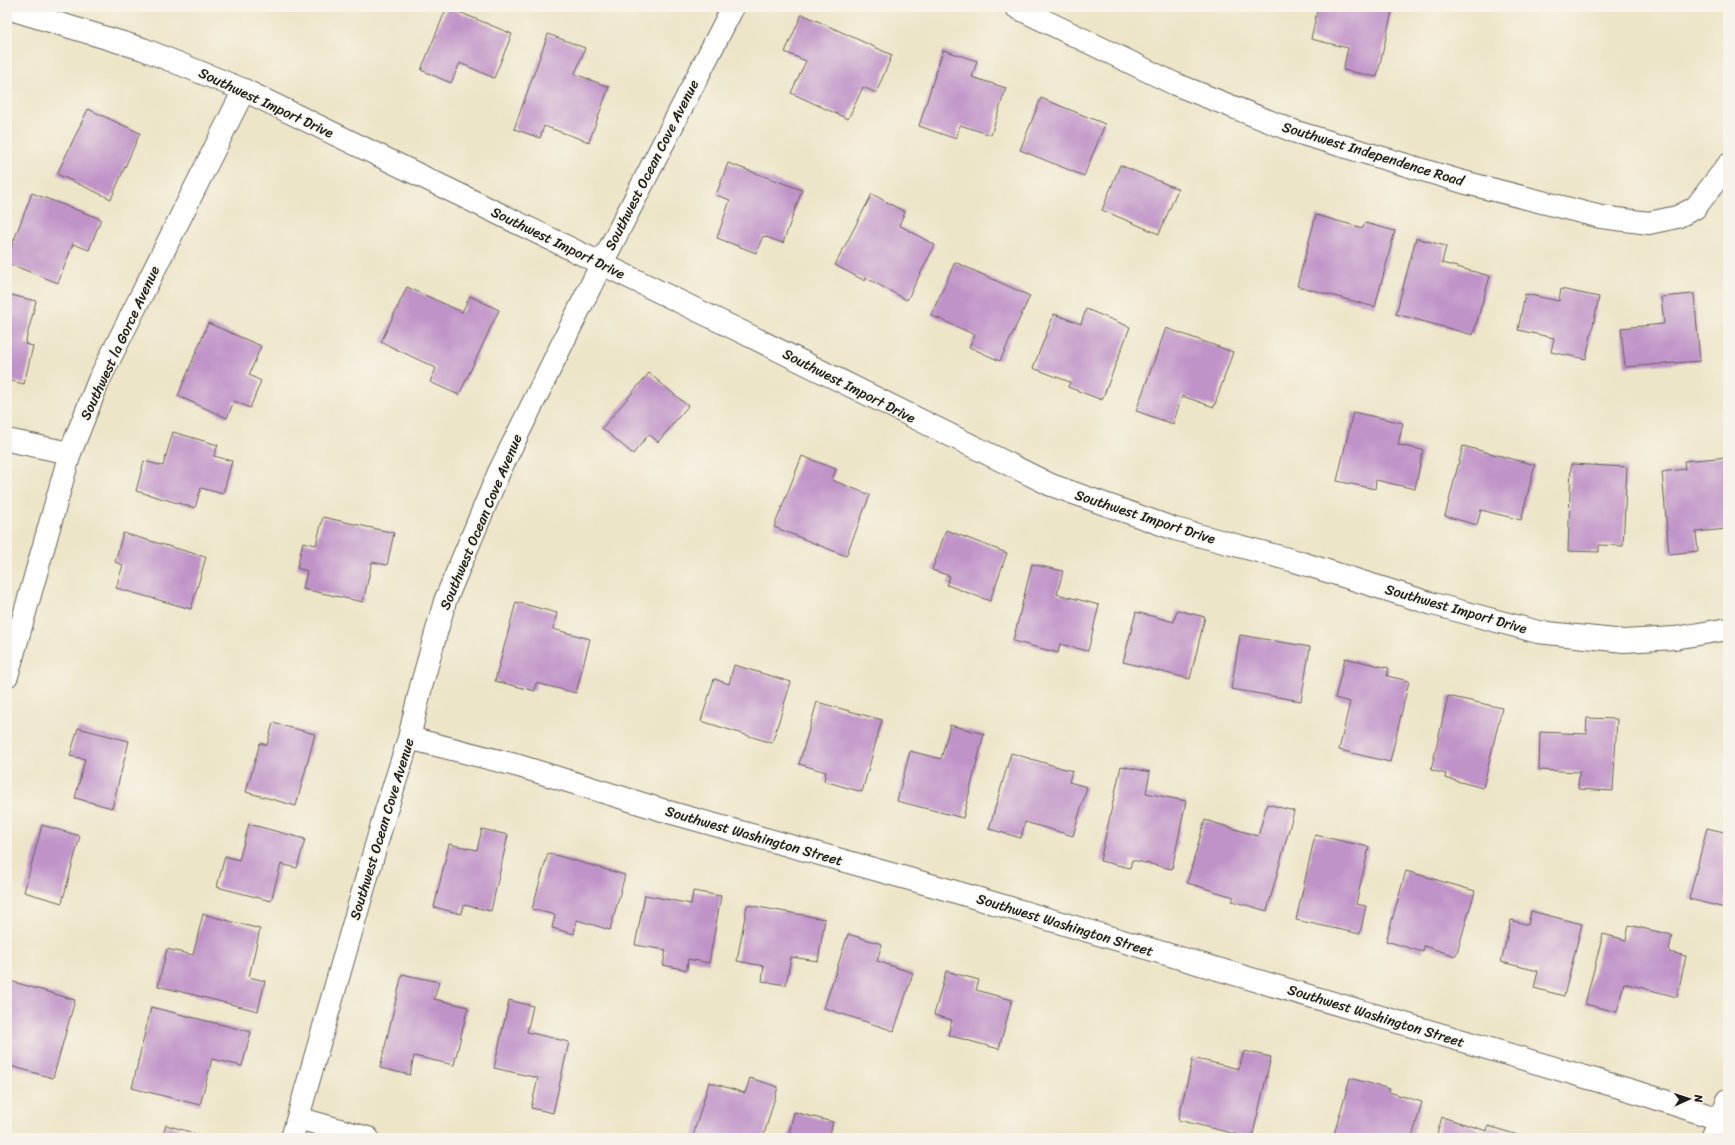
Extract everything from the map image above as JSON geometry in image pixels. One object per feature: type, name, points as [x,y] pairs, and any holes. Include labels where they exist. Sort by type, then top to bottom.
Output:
[{"type":"street","name":"Southwest Ocean Cove Avenue","points":[[295,1128],[385,814],[409,738],[421,687],[445,601],[499,472],[601,265],[733,7]]},
{"type":"street","name":"Southwest Independence Road","points":[[1016,7],[1175,84],[1296,132],[1463,182],[1601,217],[1649,223],[1677,217],[1695,208],[1728,165]]},
{"type":"street","name":"Southwest Import Drive","points":[[7,8],[143,49],[244,90],[736,330],[1050,486],[1175,529],[1295,561],[1433,604],[1538,632],[1624,640],[1675,638],[1728,630]]},
{"type":"street","name":"Southwest la Gorce Avenue","points":[[7,676],[70,453],[99,380],[244,90]]},
{"type":"street","points":[[7,440],[70,453]]},
{"type":"street","name":"Southwest Washington Street","points":[[409,738],[519,766],[664,811],[949,890],[1643,1094],[1720,1119]]},
{"type":"street","points":[[295,1128],[368,1138]]},
{"type":"building","points":[[447,7],[512,34],[494,78],[460,63],[451,83],[421,70]]},
{"type":"building","points":[[1318,7],[1393,7],[1377,77],[1343,70],[1348,48],[1311,39]]},
{"type":"building","points":[[802,14],[892,55],[876,93],[863,87],[848,119],[791,93],[806,61],[785,52]]},
{"type":"building","points":[[548,34],[585,48],[575,74],[609,87],[589,142],[544,126],[540,138],[514,129]]},
{"type":"building","points":[[943,50],[977,61],[972,77],[1006,88],[991,135],[960,125],[956,139],[919,126]]},
{"type":"building","points":[[1041,98],[1105,124],[1084,176],[1020,150]]},
{"type":"building","points":[[88,109],[140,133],[111,199],[57,174]]},
{"type":"building","points":[[728,163],[802,190],[783,243],[763,236],[756,253],[717,238],[730,200],[716,195]]},
{"type":"building","points":[[1120,165],[1178,189],[1159,234],[1102,210]]},
{"type":"building","points":[[32,193],[101,219],[89,250],[73,244],[58,283],[7,263],[7,258]]},
{"type":"building","points":[[872,194],[905,212],[899,225],[935,245],[907,300],[866,278],[865,281],[835,265]]},
{"type":"building","points":[[1316,215],[1363,228],[1365,223],[1395,231],[1375,307],[1297,286]]},
{"type":"building","points":[[1416,238],[1446,246],[1442,263],[1490,276],[1473,335],[1396,314]]},
{"type":"building","points":[[955,262],[1030,296],[1000,361],[969,347],[975,335],[931,315]]},
{"type":"building","points":[[407,287],[462,312],[470,296],[499,310],[459,395],[430,382],[436,368],[381,342]]},
{"type":"building","points":[[1561,289],[1599,297],[1586,359],[1551,352],[1554,338],[1518,330],[1525,294],[1559,301]]},
{"type":"building","points":[[7,294],[36,301],[25,344],[33,346],[24,384],[7,380]]},
{"type":"building","points":[[1694,294],[1700,361],[1625,367],[1621,328],[1664,324],[1661,297]]},
{"type":"building","points":[[1086,309],[1130,327],[1102,400],[1068,387],[1070,382],[1033,368],[1054,314],[1081,324]]},
{"type":"building","points":[[208,323],[261,346],[249,375],[261,381],[250,408],[234,401],[227,418],[178,396]]},
{"type":"building","points":[[1166,328],[1233,352],[1214,407],[1182,396],[1173,424],[1136,411]]},
{"type":"building","points":[[649,373],[688,406],[658,442],[649,434],[633,454],[602,428]]},
{"type":"building","points":[[1353,412],[1403,423],[1398,445],[1423,450],[1415,489],[1376,480],[1375,489],[1337,481]]},
{"type":"building","points":[[173,432],[218,445],[214,456],[232,461],[223,494],[201,488],[195,508],[136,491],[144,461],[163,466]]},
{"type":"building","points":[[1463,446],[1535,465],[1521,520],[1481,510],[1477,525],[1445,516]]},
{"type":"building","points":[[802,456],[836,469],[832,480],[870,495],[846,556],[774,527]]},
{"type":"building","points":[[1728,457],[1728,529],[1696,532],[1698,551],[1669,554],[1662,472],[1685,469],[1684,461]]},
{"type":"building","points":[[1571,464],[1627,467],[1623,546],[1599,545],[1599,552],[1568,551]]},
{"type":"building","points":[[323,517],[394,533],[387,565],[372,562],[363,602],[303,589],[307,571],[297,568],[303,542],[316,545]]},
{"type":"building","points":[[946,530],[1007,553],[990,601],[947,585],[950,576],[932,570]]},
{"type":"building","points":[[123,533],[206,557],[191,609],[116,588],[123,565],[115,562]]},
{"type":"building","points":[[1032,564],[1063,571],[1057,594],[1099,605],[1088,651],[1060,644],[1058,653],[1013,641]]},
{"type":"building","points":[[516,602],[557,613],[553,629],[590,639],[576,693],[536,683],[535,691],[495,681]]},
{"type":"building","points":[[1177,610],[1205,617],[1190,679],[1123,662],[1136,612],[1174,622]]},
{"type":"building","points":[[1240,635],[1310,647],[1301,701],[1231,689]]},
{"type":"building","points":[[1345,658],[1389,668],[1387,676],[1409,681],[1390,762],[1339,750],[1350,702],[1335,698]]},
{"type":"building","points":[[734,665],[791,682],[772,743],[701,721],[714,679],[729,684]]},
{"type":"building","points":[[1448,696],[1502,708],[1483,788],[1445,778],[1446,774],[1431,770]]},
{"type":"building","points":[[817,702],[882,720],[862,792],[824,781],[826,772],[799,764]]},
{"type":"building","points":[[1587,718],[1617,719],[1613,791],[1578,789],[1579,772],[1539,770],[1540,732],[1586,734]]},
{"type":"building","points":[[273,723],[315,734],[296,806],[246,792],[260,743],[267,745]]},
{"type":"building","points":[[950,725],[984,734],[963,818],[897,801],[910,751],[941,759]]},
{"type":"building","points":[[78,728],[129,741],[112,808],[75,798],[85,759],[70,756]]},
{"type":"building","points":[[1011,753],[1072,771],[1069,782],[1087,787],[1073,836],[1025,822],[1021,838],[989,829]]},
{"type":"building","points":[[1121,766],[1150,772],[1146,793],[1186,801],[1172,869],[1132,860],[1130,868],[1100,861]]},
{"type":"building","points":[[1267,804],[1294,811],[1267,911],[1232,901],[1234,897],[1187,883],[1205,820],[1258,836]]},
{"type":"building","points":[[249,824],[305,839],[297,868],[281,864],[271,901],[217,887],[225,856],[239,860]]},
{"type":"building","points":[[42,825],[80,836],[62,903],[24,892]]},
{"type":"building","points":[[1707,828],[1728,833],[1728,895],[1725,908],[1689,899]]},
{"type":"building","points":[[482,829],[508,835],[491,911],[464,905],[461,914],[434,907],[449,844],[477,850]]},
{"type":"building","points":[[1315,835],[1369,847],[1356,904],[1366,906],[1360,934],[1296,920]]},
{"type":"building","points":[[548,853],[625,875],[610,930],[577,920],[574,934],[552,928],[555,915],[532,909]]},
{"type":"building","points":[[1406,871],[1475,891],[1456,956],[1424,946],[1423,952],[1386,941]]},
{"type":"building","points":[[693,891],[721,896],[709,963],[688,959],[687,970],[663,965],[666,950],[635,945],[645,895],[691,904]]},
{"type":"building","points":[[747,905],[825,919],[818,961],[791,957],[786,985],[762,981],[764,966],[737,961]]},
{"type":"building","points":[[1531,911],[1582,924],[1564,996],[1534,988],[1538,971],[1501,962],[1511,920],[1528,925]]},
{"type":"building","points":[[203,914],[260,929],[249,977],[265,981],[258,1011],[158,986],[167,949],[193,955]]},
{"type":"building","points":[[1629,925],[1672,935],[1669,952],[1686,956],[1677,997],[1624,983],[1617,1012],[1585,1004],[1603,934],[1626,940]]},
{"type":"building","points":[[848,934],[882,944],[877,961],[913,973],[894,1031],[824,1008]]},
{"type":"building","points":[[946,971],[979,980],[976,990],[1012,1000],[999,1049],[948,1035],[952,1020],[934,1015]]},
{"type":"building","points":[[402,974],[439,982],[434,999],[468,1007],[454,1065],[414,1056],[410,1075],[380,1068]]},
{"type":"building","points":[[7,980],[75,1000],[53,1078],[7,1065]]},
{"type":"building","points":[[509,1000],[533,1006],[527,1032],[569,1042],[553,1113],[531,1108],[538,1078],[494,1068]]},
{"type":"building","points":[[151,1007],[251,1032],[242,1066],[212,1059],[200,1105],[132,1088]]},
{"type":"building","points":[[1244,1051],[1271,1057],[1252,1138],[1178,1120],[1193,1058],[1239,1069]]},
{"type":"building","points":[[750,1078],[778,1087],[763,1138],[700,1138],[693,1136],[709,1082],[745,1093]]},
{"type":"building","points":[[1350,1078],[1390,1089],[1389,1092],[1422,1102],[1412,1138],[1333,1138]]},
{"type":"building","points":[[794,1112],[833,1122],[830,1134],[844,1138],[788,1138]]},
{"type":"building","points":[[1442,1117],[1487,1131],[1488,1126],[1521,1136],[1521,1138],[1436,1138]]},
{"type":"building","points":[[166,1125],[211,1138],[162,1138]]}]
